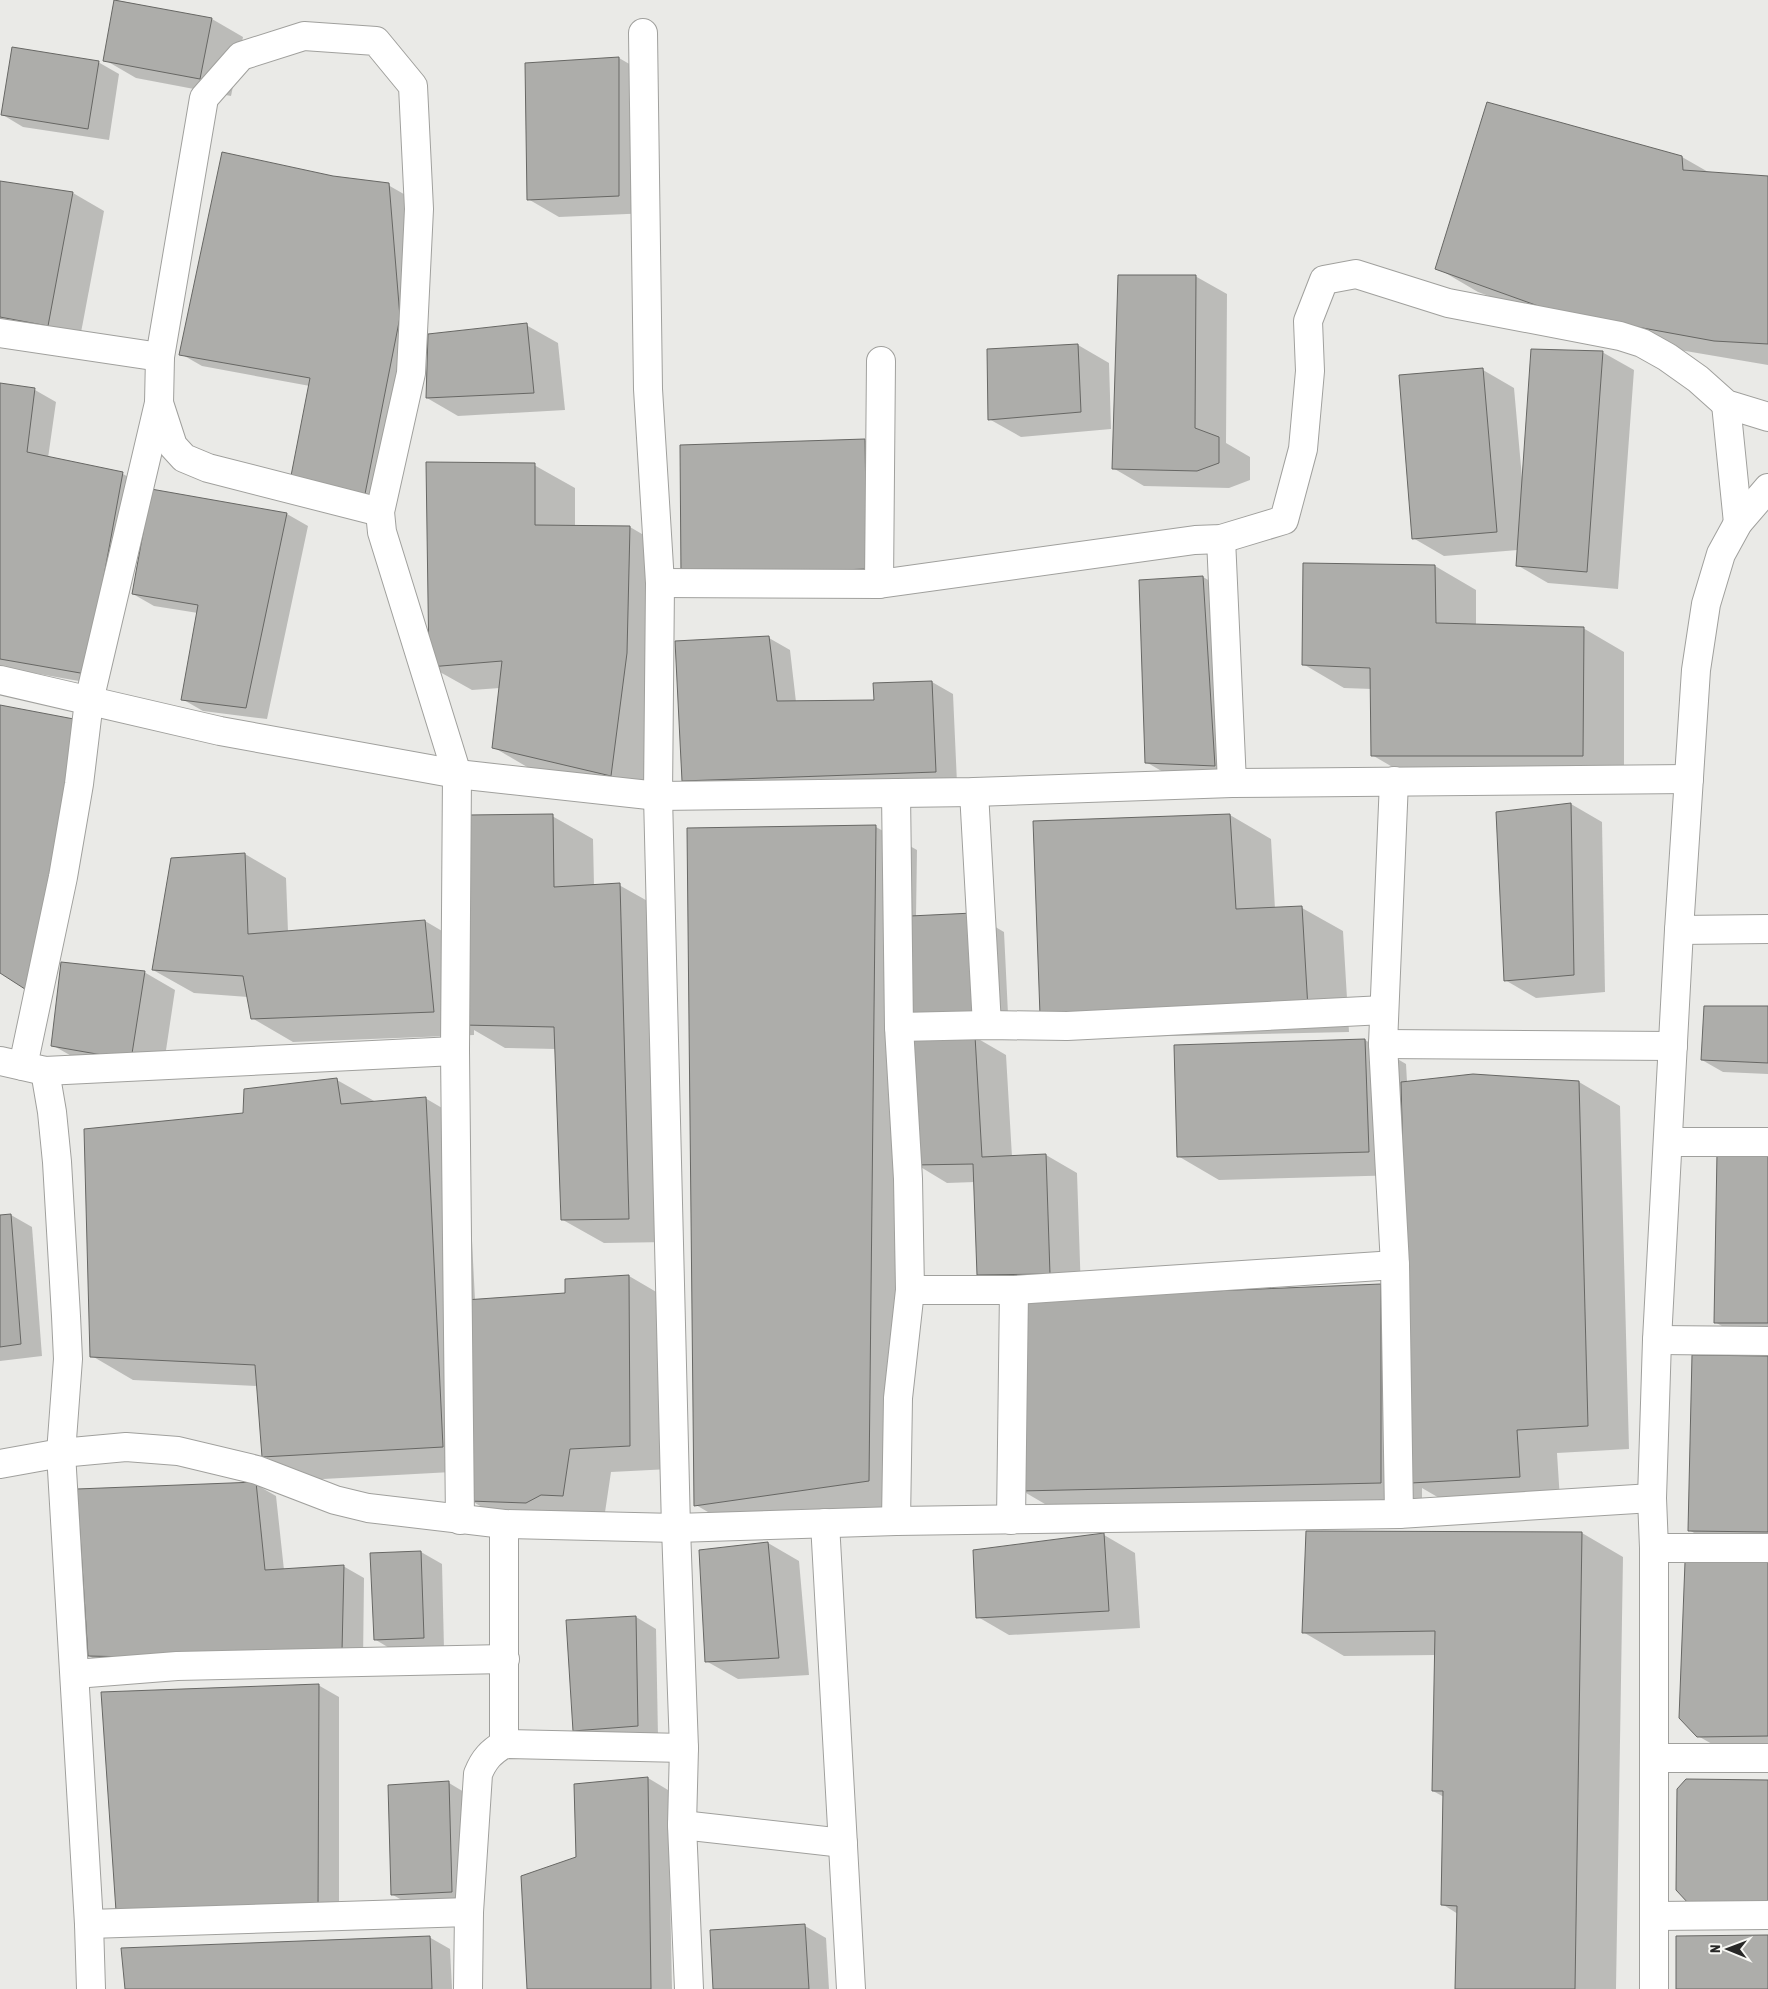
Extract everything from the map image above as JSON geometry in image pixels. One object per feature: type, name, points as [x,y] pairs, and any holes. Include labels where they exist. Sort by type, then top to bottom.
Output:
[{"type":"street","points":[[643,34],[648,389],[660,583],[658,796],[676,1528],[684,1748],[682,1826],[689,1989]]},
{"type":"street","points":[[91,1989],[89,1924],[61,1453],[66,1391],[67,1333],[58,1162],[52,1112],[23,1066],[63,877],[80,784],[89,701],[159,403],[160,358],[204,98],[241,56],[304,36],[376,41],[413,86],[419,209],[411,373],[380,512],[385,541],[456,774],[455,1051],[460,1520]]},
{"type":"street","points":[[660,583],[879,584],[1195,540],[1221,539],[1284,520],[1304,449],[1310,371],[1308,321],[1324,280],[1356,274],[1448,303],[1620,336],[1642,343],[1667,357],[1698,379],[1726,404],[1768,417]]},
{"type":"street","points":[[0,333],[160,358]]},
{"type":"street","points":[[879,584],[881,361]]},
{"type":"street","points":[[159,403],[174,446],[184,458],[208,468],[380,512]]},
{"type":"street","points":[[1726,404],[1738,523]]},
{"type":"street","points":[[1654,1989],[1654,1548],[1652,1498],[1657,1340],[1679,930],[1696,670],[1706,604],[1721,554],[1738,523],[1768,488]]},
{"type":"street","points":[[1221,539],[1232,783]]},
{"type":"street","points":[[0,680],[220,731],[456,774],[658,796],[974,792],[1232,783],[1689,778]]},
{"type":"street","points":[[1394,781],[1383,1044],[1394,1266],[1399,1514]]},
{"type":"street","points":[[974,792],[987,1025]]},
{"type":"street","points":[[896,793],[899,1027],[908,1179],[910,1290],[898,1398],[896,1521]]},
{"type":"street","points":[[1679,930],[1768,929]]},
{"type":"street","points":[[899,1027],[1067,1026],[1384,1010]]},
{"type":"street","points":[[1383,1044],[1673,1046]]},
{"type":"street","points":[[23,1066],[455,1051]]},
{"type":"street","points":[[1669,1142],[1768,1142]]},
{"type":"street","points":[[910,1290],[1014,1290],[1394,1266]]},
{"type":"street","points":[[1011,1520],[1014,1290]]},
{"type":"street","points":[[1657,1340],[1768,1341]]},
{"type":"street","points":[[0,1464],[61,1453],[126,1447],[178,1451],[257,1470],[335,1500],[368,1508],[504,1524],[676,1528],[896,1521],[1399,1514],[1652,1498]]},
{"type":"street","points":[[825,1523],[851,1989]]},
{"type":"street","points":[[504,1524],[504,1744]]},
{"type":"street","points":[[1654,1548],[1768,1548]]},
{"type":"street","points":[[75,1674],[177,1666],[504,1658]]},
{"type":"street","points":[[468,1989],[469,1912],[478,1774],[483,1762],[492,1751],[504,1744],[684,1748]]},
{"type":"street","points":[[1654,1758],[1768,1758]]},
{"type":"street","points":[[682,1826],[842,1843]]},
{"type":"street","points":[[89,1924],[469,1912]]},
{"type":"street","points":[[1655,1916],[1768,1915]]},
{"type":"building","points":[[114,0],[212,18],[200,79],[103,61]]},
{"type":"building","points":[[12,47],[99,61],[88,129],[1,115]]},
{"type":"building","points":[[619,57],[619,196],[527,200],[525,63]]},
{"type":"building","points":[[1487,102],[1682,156],[1683,170],[1768,176],[1768,344],[1714,341],[1555,312],[1435,269]]},
{"type":"building","points":[[222,152],[333,176],[389,183],[400,317],[365,494],[290,481],[310,378],[179,355]]},
{"type":"building","points":[[0,181],[73,192],[48,326],[0,317]]},
{"type":"building","points":[[1118,275],[1196,275],[1195,428],[1219,437],[1219,463],[1197,471],[1112,469]]},
{"type":"building","points":[[527,323],[534,393],[426,398],[428,334]]},
{"type":"building","points":[[1078,344],[1081,412],[988,420],[987,349]]},
{"type":"building","points":[[1531,349],[1603,351],[1587,572],[1516,566]]},
{"type":"building","points":[[1483,368],[1497,532],[1412,539],[1399,375]]},
{"type":"building","points":[[0,383],[35,388],[27,452],[123,472],[86,674],[0,659]]},
{"type":"building","points":[[865,439],[867,569],[681,576],[680,445]]},
{"type":"building","points":[[426,462],[535,463],[535,525],[630,526],[627,653],[611,776],[492,748],[502,661],[429,667]]},
{"type":"building","points":[[151,489],[287,513],[246,708],[181,700],[198,605],[132,594]]},
{"type":"building","points":[[1303,563],[1435,565],[1436,623],[1584,627],[1583,756],[1371,756],[1370,668],[1302,665]]},
{"type":"building","points":[[1203,576],[1215,766],[1145,763],[1139,580]]},
{"type":"building","points":[[769,636],[777,701],[874,700],[873,683],[932,681],[936,772],[682,781],[675,641]]},
{"type":"building","points":[[0,705],[79,720],[28,991],[0,973]]},
{"type":"building","points":[[1571,803],[1574,975],[1504,981],[1496,812]]},
{"type":"building","points":[[553,814],[554,887],[620,883],[629,1219],[561,1220],[554,1027],[463,1025],[469,815]]},
{"type":"building","points":[[1230,814],[1236,909],[1302,906],[1308,1009],[1040,1015],[1033,821]]},
{"type":"building","points":[[876,825],[869,1481],[694,1506],[687,828]]},
{"type":"building","points":[[245,853],[248,934],[425,920],[434,1012],[251,1019],[243,976],[152,970],[171,858]]},
{"type":"building","points":[[973,913],[978,1017],[910,1019],[910,916]]},
{"type":"building","points":[[61,962],[145,971],[131,1060],[51,1046]]},
{"type":"building","points":[[1704,1006],[1768,1006],[1768,1063],[1701,1060]]},
{"type":"building","points":[[975,1036],[982,1157],[1046,1154],[1050,1274],[977,1275],[973,1164],[914,1165],[911,1040]]},
{"type":"building","points":[[1365,1039],[1369,1152],[1177,1157],[1174,1045]]},
{"type":"building","points":[[1473,1074],[1579,1081],[1588,1426],[1517,1430],[1520,1477],[1411,1483],[1401,1082]]},
{"type":"building","points":[[337,1078],[341,1104],[426,1097],[443,1447],[262,1457],[255,1365],[90,1357],[84,1129],[243,1113],[244,1089]]},
{"type":"building","points":[[1717,1153],[1768,1154],[1768,1323],[1714,1323]]},
{"type":"building","points":[[11,1214],[21,1344],[0,1347],[0,1215]]},
{"type":"building","points":[[629,1275],[630,1446],[570,1449],[563,1496],[541,1495],[526,1503],[469,1501],[465,1300],[565,1293],[565,1279]]},
{"type":"building","points":[[1381,1284],[1381,1483],[1020,1491],[1018,1299]]},
{"type":"building","points":[[1692,1355],[1768,1356],[1768,1532],[1688,1531]]},
{"type":"building","points":[[256,1482],[265,1570],[344,1565],[342,1651],[175,1658],[88,1656],[77,1489]]},
{"type":"building","points":[[1306,1531],[1582,1532],[1575,1989],[1455,1989],[1457,1906],[1441,1905],[1443,1791],[1432,1791],[1435,1631],[1302,1633]]},
{"type":"building","points":[[1104,1533],[1109,1611],[976,1618],[973,1550]]},
{"type":"building","points":[[768,1542],[779,1658],[705,1662],[699,1550]]},
{"type":"building","points":[[421,1551],[424,1638],[374,1640],[370,1553]]},
{"type":"building","points":[[1685,1562],[1768,1562],[1768,1736],[1697,1737],[1679,1718]]},
{"type":"building","points":[[636,1616],[638,1726],[573,1731],[566,1620]]},
{"type":"building","points":[[319,1684],[318,1913],[116,1911],[101,1692]]},
{"type":"building","points":[[648,1777],[651,1989],[527,1989],[521,1876],[576,1857],[574,1784]]},
{"type":"building","points":[[1686,1779],[1768,1780],[1768,1904],[1689,1904],[1676,1890],[1677,1789]]},
{"type":"building","points":[[449,1781],[452,1892],[391,1895],[388,1785]]},
{"type":"building","points":[[805,1924],[809,1989],[713,1989],[710,1930]]},
{"type":"building","points":[[1768,1935],[1768,1989],[1676,1989],[1676,1936]]},
{"type":"building","points":[[430,1936],[432,1989],[125,1989],[121,1948]]}]
